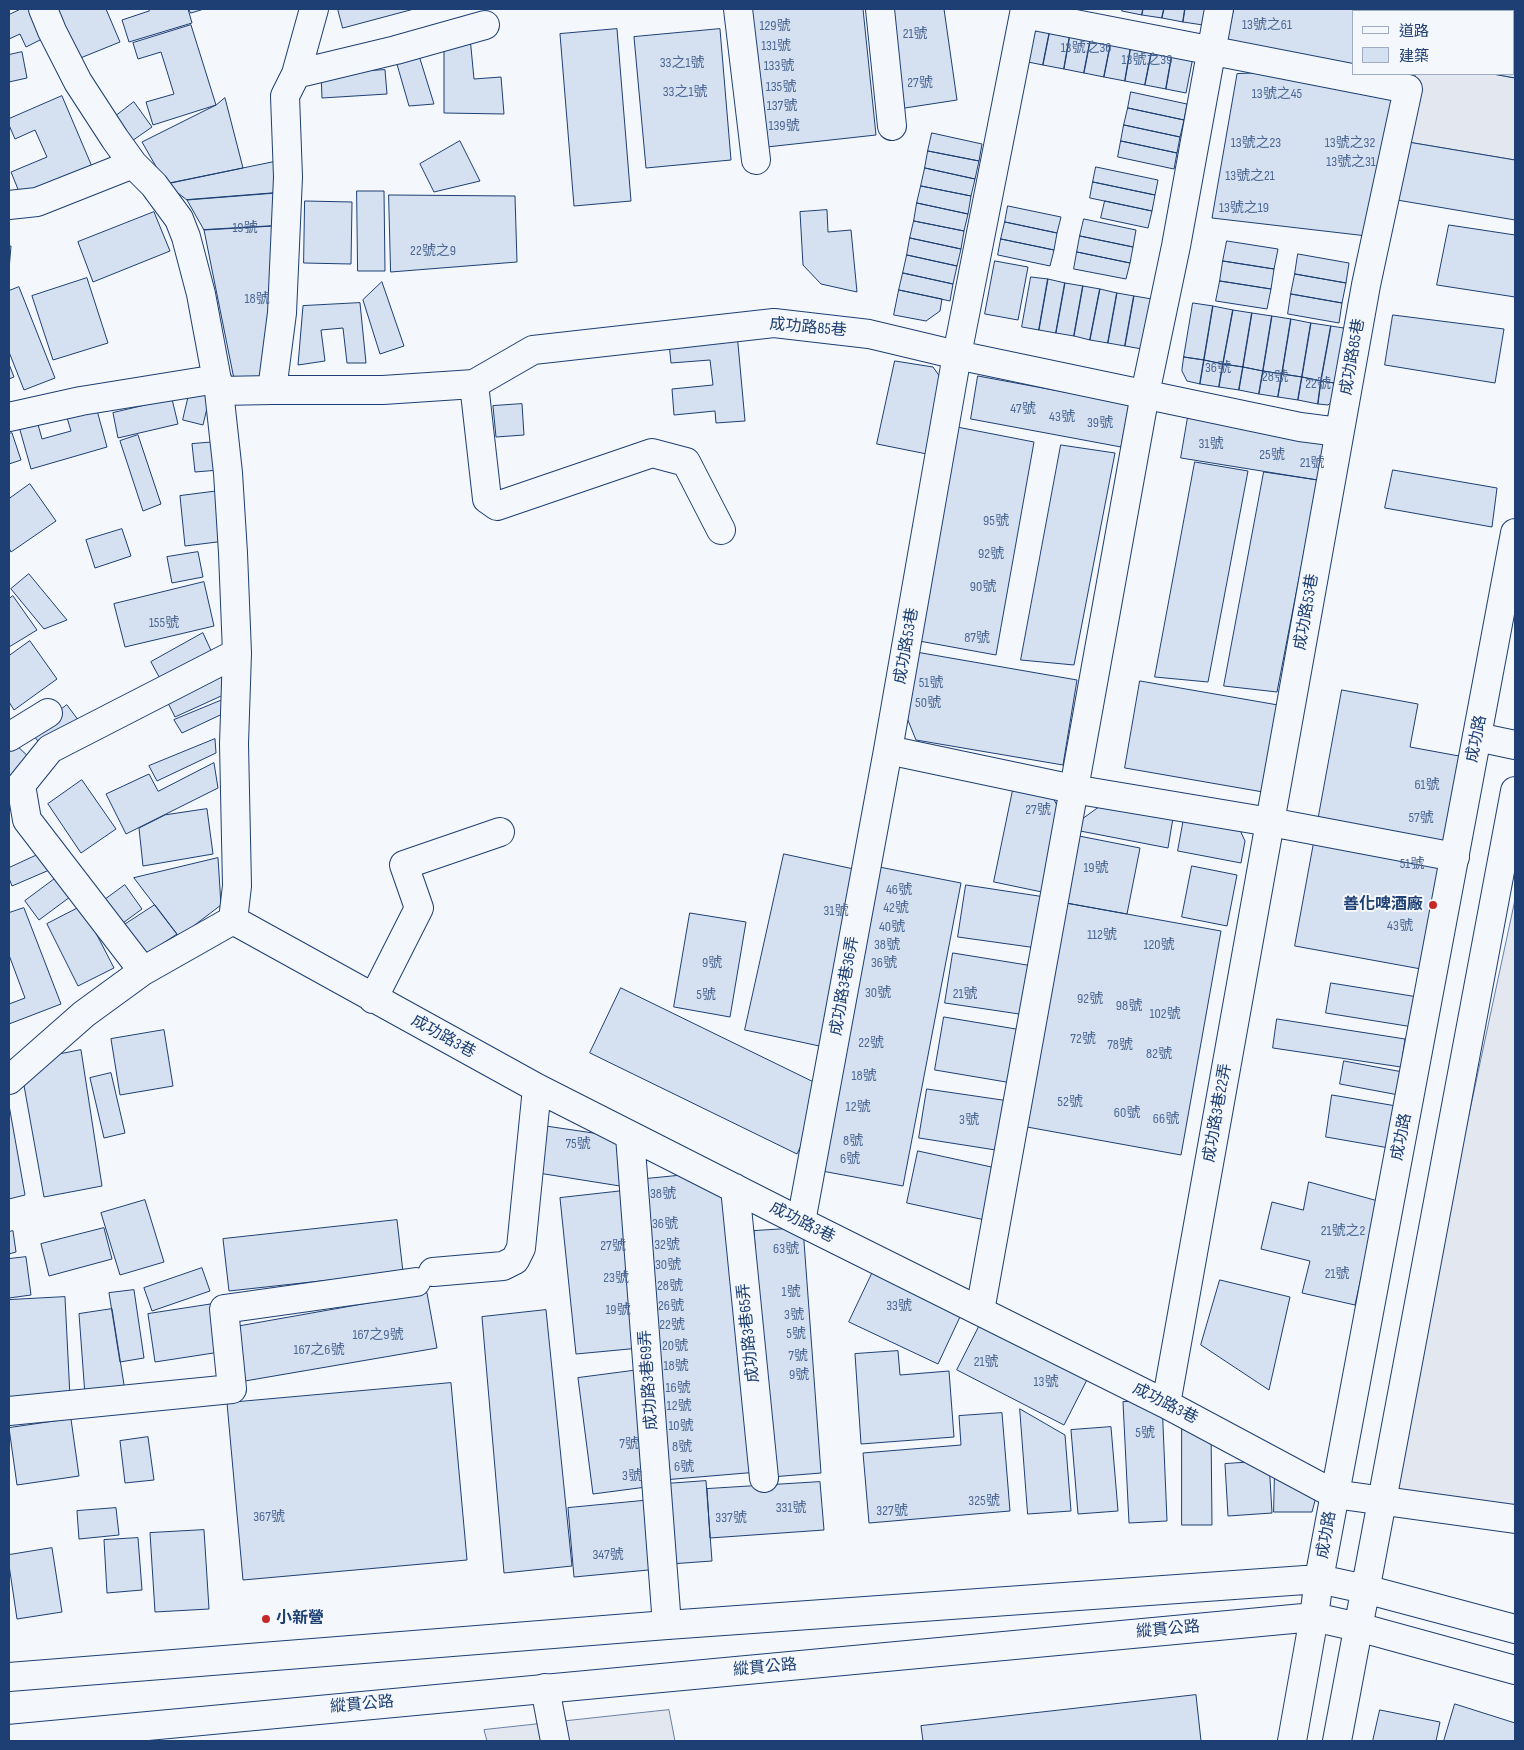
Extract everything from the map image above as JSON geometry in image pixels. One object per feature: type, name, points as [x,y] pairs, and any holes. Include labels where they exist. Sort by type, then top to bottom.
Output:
[{"type":"main road","points":[[9,1080],[84,1014],[142,971],[233,920],[237,886],[234,744],[237,653],[228,483],[218,385],[201,294],[186,237],[178,219],[154,185],[133,164],[78,82],[43,9]]},
{"type":"main road","points":[[272,390],[282,313],[288,178],[285,96],[296,74],[314,9]]},
{"type":"main road","points":[[738,9],[756,160]]},
{"type":"main road","points":[[880,9],[892,126]]},
{"type":"main road","points":[[980,1311],[1145,394],[1176,246],[1219,9]]},
{"type":"main road","points":[[1024,11],[1211,51]]},
{"type":"main road","name":"成功路53巷","points":[[888,750],[957,355],[1024,11]]},
{"type":"main road","points":[[296,74],[396,50],[485,25]]},
{"type":"main road","name":"成功路85巷","points":[[474,384],[532,350],[774,323],[869,334],[957,355],[1300,427],[1339,432],[1366,284],[1408,89],[1211,51]]},
{"type":"main road","points":[[9,205],[37,202],[133,164]]},
{"type":"main road","points":[[9,417],[81,402],[218,385],[272,390],[382,390],[474,384],[487,500],[497,506],[652,453],[686,462],[720,530]]},
{"type":"main road","name":"成功路53巷","points":[[1270,822],[1339,432]]},
{"type":"main road","name":"成功路","points":[[1292,1741],[1334,1494],[1515,533]]},
{"type":"main road","points":[[142,971],[27,820],[21,785],[50,749],[237,653]]},
{"type":"main road","points":[[9,736],[48,713]]},
{"type":"main road","points":[[1477,737],[1515,745]]},
{"type":"main road","points":[[888,750],[1074,789],[1270,822],[1455,857]]},
{"type":"main road","name":"成功路3巷36弄","points":[[801,1222],[888,750]]},
{"type":"main road","points":[[1337,1741],[1515,791]]},
{"type":"main road","name":"成功路3巷22弄","points":[[1166,1404],[1270,822]]},
{"type":"main road","points":[[374,999],[419,908],[404,865],[500,832]]},
{"type":"main road","name":"成功路3巷","points":[[233,920],[537,1088],[1166,1404],[1334,1494],[1515,1519]]},
{"type":"main road","points":[[9,1411],[232,1389],[224,1308],[503,1266],[515,1260],[521,1248],[537,1088]]},
{"type":"main road","name":"成功路3巷69弄","points":[[630,1136],[667,1625]]},
{"type":"main road","name":"成功路3巷65弄","points":[[735,1188],[764,1478]]},
{"type":"main road","points":[[9,1677],[667,1625],[1319,1579],[1365,1589],[1515,1629]]},
{"type":"main road","name":"縱貫公路","points":[[9,1738],[1314,1617],[1358,1627],[1515,1670]]},
{"type":"main road","points":[[545,1688],[555,1741]]},
{"type":"shaded area","points":[[1416,75],[1498,75],[1515,78],[1515,160],[1402,141]]},
{"type":"shaded area","points":[[1515,900],[1515,1522],[1388,1495]]},
{"type":"shaded area","points":[[669,1710],[675,1741],[487,1741],[484,1730]]},
{"type":"building","points":[[21,9],[34,9],[46,37],[26,47],[20,34],[9,39],[9,15]]},
{"type":"building","points":[[52,9],[106,9],[120,42],[73,61]]},
{"type":"building","points":[[149,9],[188,9],[192,23],[129,42],[122,20],[149,11]]},
{"type":"building","points":[[189,9],[204,9],[191,13]]},
{"type":"building","points":[[338,9],[414,9],[343,28]]},
{"type":"building","points":[[752,9],[863,9],[876,135],[767,147]]},
{"type":"building","points":[[891,9],[944,9],[957,100],[905,108]]},
{"type":"building","points":[[1123,9],[1143,9],[1142,15],[1122,11]]},
{"type":"building","points":[[1143,9],[1164,9],[1162,18],[1142,15]]},
{"type":"building","points":[[1164,9],[1185,9],[1183,22],[1162,18]]},
{"type":"building","points":[[1185,9],[1206,9],[1203,25],[1183,22]]},
{"type":"building","points":[[1234,9],[1378,10],[1352,10],[1352,68],[1227,42]]},
{"type":"building","points":[[1515,9],[1515,78],[1498,75],[1514,75],[1514,10],[1436,10]]},
{"type":"building","points":[[1031,21],[1051,25],[1043,65],[1023,61]]},
{"type":"building","points":[[191,25],[216,105],[153,125],[146,102],[174,94],[161,52],[138,59],[133,43]]},
{"type":"building","points":[[1051,25],[1071,29],[1064,69],[1043,65]]},
{"type":"building","points":[[617,29],[631,201],[574,206],[560,34]]},
{"type":"building","points":[[720,29],[731,160],[646,168],[634,37]]},
{"type":"building","points":[[1071,29],[1092,32],[1084,73],[1064,69]]},
{"type":"building","points":[[1092,32],[1112,37],[1104,77],[1084,73]]},
{"type":"building","points":[[470,37],[474,79],[501,77],[504,114],[444,113],[444,39]]},
{"type":"building","points":[[1112,37],[1132,40],[1125,81],[1104,77]]},
{"type":"building","points":[[1132,40],[1153,45],[1145,85],[1125,81]]},
{"type":"building","points":[[1153,45],[1173,49],[1166,89],[1145,85]]},
{"type":"building","points":[[417,49],[434,104],[409,106],[394,54]]},
{"type":"building","points":[[1173,49],[1194,52],[1186,93],[1166,89]]},
{"type":"building","points":[[22,52],[27,78],[9,82],[9,55]]},
{"type":"building","points":[[385,70],[387,94],[322,98],[321,74]]},
{"type":"building","points":[[1255,73],[1393,100],[1367,236],[1212,218],[1237,74]]},
{"type":"building","points":[[1131,92],[1187,104],[1184,120],[1128,108]]},
{"type":"building","points":[[62,96],[93,169],[22,199],[11,172],[47,157],[35,130],[15,139],[9,125],[9,119]]},
{"type":"building","points":[[225,98],[243,168],[166,184],[142,142],[216,105]]},
{"type":"building","points":[[134,102],[152,127],[129,143],[112,119]]},
{"type":"building","points":[[1128,108],[1184,120],[1180,137],[1124,125]]},
{"type":"building","points":[[1124,125],[1180,137],[1177,153],[1121,141]]},
{"type":"building","points":[[932,133],[982,144],[979,161],[928,151]]},
{"type":"building","points":[[460,141],[480,181],[434,192],[420,164]]},
{"type":"building","points":[[1121,141],[1177,153],[1174,169],[1118,157]]},
{"type":"building","points":[[1402,141],[1515,160],[1515,220],[1391,199]]},
{"type":"building","points":[[928,151],[979,161],[975,179],[925,168]]},
{"type":"building","points":[[274,162],[276,193],[187,200],[166,184]]},
{"type":"building","points":[[1096,167],[1158,180],[1155,195],[1093,182]]},
{"type":"building","points":[[925,168],[975,179],[971,196],[921,186]]},
{"type":"building","points":[[1093,182],[1155,195],[1152,211],[1090,198]]},
{"type":"building","points":[[921,186],[971,196],[968,214],[917,203]]},
{"type":"building","points":[[357,191],[384,191],[385,271],[358,271]]},
{"type":"building","points":[[276,193],[274,226],[204,230],[187,200]]},
{"type":"building","points":[[389,195],[515,196],[517,262],[391,272]]},
{"type":"building","points":[[305,201],[352,202],[351,264],[304,263]]},
{"type":"building","points":[[1105,201],[1152,211],[1148,228],[1101,218]]},
{"type":"building","points":[[917,203],[968,214],[964,231],[914,221]]},
{"type":"building","points":[[1008,206],[1061,217],[1057,233],[1005,222]]},
{"type":"building","points":[[827,210],[828,232],[851,230],[857,292],[821,284],[803,265],[800,212]]},
{"type":"building","points":[[154,212],[170,251],[93,282],[78,242]]},
{"type":"building","points":[[1084,219],[1136,230],[1133,247],[1080,236]]},
{"type":"building","points":[[914,221],[964,231],[961,249],[910,238]]},
{"type":"building","points":[[1005,222],[1057,233],[1054,250],[1001,239]]},
{"type":"building","points":[[1449,225],[1515,235],[1515,297],[1437,285]]},
{"type":"building","points":[[274,226],[272,382],[235,384],[204,230]]},
{"type":"building","points":[[1080,236],[1133,247],[1130,263],[1077,252]]},
{"type":"building","points":[[910,238],[961,249],[957,266],[907,255]]},
{"type":"building","points":[[1001,239],[1054,250],[1050,266],[998,255]]},
{"type":"building","points":[[1227,241],[1278,249],[1274,269],[1223,261]]},
{"type":"building","points":[[9,246],[11,246],[9,270]]},
{"type":"building","points":[[1077,252],[1130,263],[1126,279],[1074,269]]},
{"type":"building","points":[[1298,254],[1349,263],[1346,283],[1295,274]]},
{"type":"building","points":[[907,255],[957,266],[953,284],[903,273]]},
{"type":"building","points":[[995,261],[1028,267],[1018,320],[985,314]]},
{"type":"building","points":[[1223,261],[1274,269],[1271,289],[1220,281]]},
{"type":"building","points":[[903,273],[953,284],[950,301],[899,290]]},
{"type":"building","points":[[1295,274],[1346,283],[1342,303],[1291,294]]},
{"type":"building","points":[[1031,277],[1048,279],[1039,330],[1022,327]]},
{"type":"building","points":[[87,278],[108,343],[53,360],[32,296]]},
{"type":"building","points":[[1048,279],[1065,283],[1056,333],[1039,330]]},
{"type":"building","points":[[1220,281],[1271,289],[1267,309],[1216,301]]},
{"type":"building","points":[[382,282],[404,346],[380,354],[363,300]]},
{"type":"building","points":[[1065,283],[1083,286],[1074,336],[1056,333]]},
{"type":"building","points":[[1083,286],[1100,289],[1090,340],[1074,336]]},
{"type":"building","points":[[19,287],[55,378],[24,390],[9,352],[9,291]]},
{"type":"building","points":[[1100,289],[1117,293],[1108,343],[1090,340]]},
{"type":"building","points":[[899,290],[942,299],[940,311],[926,321],[894,315]]},
{"type":"building","points":[[1117,293],[1134,296],[1125,346],[1108,343]]},
{"type":"building","points":[[1291,294],[1342,303],[1339,323],[1288,314]]},
{"type":"building","points":[[1134,296],[1152,299],[1142,349],[1125,346]]},
{"type":"building","points":[[360,303],[366,363],[347,363],[343,328],[321,330],[325,361],[298,365],[303,306]]},
{"type":"building","points":[[1193,303],[1213,306],[1204,360],[1184,357]]},
{"type":"building","points":[[1213,306],[1233,310],[1223,364],[1204,360]]},
{"type":"building","points":[[1233,310],[1252,313],[1243,367],[1223,364]]},
{"type":"building","points":[[1252,313],[1272,316],[1263,371],[1243,367]]},
{"type":"building","points":[[1393,315],[1504,329],[1495,383],[1385,365]]},
{"type":"building","points":[[1272,316],[1291,319],[1282,374],[1263,371]]},
{"type":"building","points":[[1291,319],[1311,323],[1302,377],[1282,374]]},
{"type":"building","points":[[736,322],[745,421],[716,423],[715,411],[674,415],[672,389],[713,385],[710,360],[671,363],[669,343]]},
{"type":"building","points":[[1311,323],[1331,326],[1321,381],[1302,377]]},
{"type":"building","points":[[1331,326],[1350,329],[1341,384],[1321,381]]},
{"type":"building","points":[[1184,357],[1204,360],[1200,384],[1187,381],[1182,371]]},
{"type":"building","points":[[1204,360],[1223,364],[1219,387],[1200,384]]},
{"type":"building","points":[[895,361],[933,367],[943,381],[927,454],[877,444]]},
{"type":"building","points":[[9,364],[14,377],[9,379]]},
{"type":"building","points":[[1223,364],[1243,367],[1239,390],[1219,387]]},
{"type":"building","points":[[1243,367],[1263,371],[1259,394],[1239,390]]},
{"type":"building","points":[[1263,371],[1282,374],[1278,397],[1259,394]]},
{"type":"building","points":[[1282,374],[1302,377],[1298,400],[1278,397]]},
{"type":"building","points":[[978,376],[1129,404],[1121,447],[971,419]]},
{"type":"building","points":[[1302,377],[1321,381],[1318,404],[1298,400]]},
{"type":"building","points":[[1321,381],[1341,384],[1339,396],[1328,405],[1318,404]]},
{"type":"building","points":[[191,386],[211,391],[203,425],[183,420]]},
{"type":"building","points":[[172,399],[178,424],[118,438],[113,413]]},
{"type":"building","points":[[95,403],[107,447],[31,469],[18,423],[36,417],[42,439],[71,431],[65,411]]},
{"type":"building","points":[[522,404],[524,435],[496,437],[493,406]]},
{"type":"building","points":[[1189,411],[1343,435],[1336,483],[1181,458]]},
{"type":"building","points":[[957,427],[1034,442],[996,655],[919,641]]},
{"type":"building","points":[[12,433],[21,460],[9,464],[9,434]]},
{"type":"building","points":[[138,435],[161,504],[143,511],[120,441]]},
{"type":"building","points":[[216,442],[219,470],[195,472],[192,444]]},
{"type":"building","points":[[1061,445],[1115,453],[1074,665],[1021,660]]},
{"type":"building","points":[[1195,462],[1248,471],[1208,682],[1155,677]]},
{"type":"building","points":[[1393,470],[1497,488],[1492,527],[1385,508]]},
{"type":"building","points":[[1264,472],[1318,480],[1277,692],[1224,686]]},
{"type":"building","points":[[30,484],[56,521],[11,552],[9,548],[9,499]]},
{"type":"building","points":[[219,491],[225,541],[185,546],[180,496]]},
{"type":"building","points":[[122,529],[131,556],[95,568],[86,540]]},
{"type":"building","points":[[198,552],[203,577],[172,583],[167,557]]},
{"type":"building","points":[[29,574],[67,620],[44,629],[11,589]]},
{"type":"building","points":[[204,582],[214,626],[125,647],[114,604]]},
{"type":"building","points":[[13,596],[37,630],[9,647],[9,599]]},
{"type":"building","points":[[203,633],[214,657],[164,686],[151,662]]},
{"type":"building","points":[[30,641],[57,679],[14,710],[9,702],[9,656]]},
{"type":"building","points":[[916,652],[1077,680],[1063,765],[916,740],[905,713]]},
{"type":"building","points":[[228,666],[230,692],[175,717],[164,695]]},
{"type":"building","points":[[1140,681],[1278,705],[1263,792],[1125,768]]},
{"type":"building","points":[[1342,690],[1418,704],[1410,747],[1470,758],[1432,971],[1295,946]]},
{"type":"building","points":[[232,696],[233,709],[182,733],[174,720]]},
{"type":"building","points":[[67,705],[79,721],[44,749],[31,732]]},
{"type":"building","points":[[215,739],[216,753],[157,781],[149,766]]},
{"type":"building","points":[[14,743],[33,761],[9,788],[9,749]]},
{"type":"building","points":[[214,763],[218,788],[126,834],[106,794],[149,774],[158,791]]},
{"type":"building","points":[[82,780],[116,829],[81,853],[48,804]]},
{"type":"building","points":[[1014,785],[1050,792],[1059,809],[1042,892],[994,882]]},
{"type":"building","points":[[1102,805],[1173,818],[1168,848],[1075,830],[1077,823]]},
{"type":"building","points":[[207,809],[213,854],[143,866],[139,828],[165,815]]},
{"type":"building","points":[[1184,818],[1239,828],[1245,841],[1241,863],[1178,851]]},
{"type":"building","points":[[1079,836],[1140,848],[1127,914],[1066,903]]},
{"type":"building","points":[[46,851],[54,868],[12,886],[9,878],[9,868]]},
{"type":"building","points":[[784,854],[863,871],[824,1047],[745,1030]]},
{"type":"building","points":[[218,858],[221,905],[179,937],[134,878]]},
{"type":"building","points":[[869,865],[961,883],[903,1186],[811,1169]]},
{"type":"building","points":[[1192,866],[1237,875],[1227,926],[1182,917]]},
{"type":"building","points":[[64,872],[78,891],[39,920],[25,901]]},
{"type":"building","points":[[125,885],[142,909],[116,928],[99,904]]},
{"type":"building","points":[[966,885],[1045,897],[1037,948],[958,937]]},
{"type":"building","points":[[1066,903],[1221,931],[1181,1155],[1027,1127]]},
{"type":"building","points":[[155,905],[177,934],[139,959],[118,929]]},
{"type":"building","points":[[82,906],[114,968],[78,986],[47,924]]},
{"type":"building","points":[[24,908],[61,1004],[9,1024],[9,1004],[25,998],[9,955],[9,913]]},
{"type":"building","points":[[690,913],[746,922],[730,1017],[674,1007]]},
{"type":"building","points":[[953,953],[1033,966],[1026,1015],[945,1003]]},
{"type":"building","points":[[1331,983],[1418,997],[1413,1027],[1326,1013]]},
{"type":"building","points":[[621,988],[828,1089],[797,1154],[590,1053]]},
{"type":"building","points":[[944,1017],[1022,1030],[1012,1083],[935,1070]]},
{"type":"building","points":[[1277,1019],[1405,1039],[1401,1067],[1273,1048]]},
{"type":"building","points":[[164,1030],[173,1086],[120,1095],[111,1039]]},
{"type":"building","points":[[81,1050],[102,1186],[44,1197],[23,1080],[45,1057]]},
{"type":"building","points":[[1344,1061],[1408,1073],[1404,1096],[1340,1084]]},
{"type":"building","points":[[111,1073],[125,1133],[104,1138],[90,1078]]},
{"type":"building","points":[[927,1089],[1009,1101],[1002,1151],[919,1138]]},
{"type":"building","points":[[1332,1095],[1402,1107],[1395,1149],[1326,1137]]},
{"type":"building","points":[[9,1105],[25,1195],[9,1199]]},
{"type":"building","points":[[539,1125],[627,1138],[620,1186],[532,1172]]},
{"type":"building","points":[[918,1151],[996,1168],[985,1220],[907,1203]]},
{"type":"building","points":[[695,1174],[733,1197],[758,1472],[663,1480],[635,1180]]},
{"type":"building","points":[[1309,1182],[1378,1201],[1355,1305],[1302,1293],[1310,1261],[1261,1249],[1272,1202],[1303,1210]]},
{"type":"building","points":[[623,1191],[640,1348],[576,1354],[560,1198]]},
{"type":"building","points":[[145,1200],[164,1262],[120,1275],[101,1213]]},
{"type":"building","points":[[397,1220],[403,1272],[229,1291],[223,1239]]},
{"type":"building","points":[[104,1228],[112,1259],[49,1276],[41,1244]]},
{"type":"building","points":[[803,1228],[821,1473],[771,1477],[754,1231]]},
{"type":"building","points":[[13,1231],[16,1252],[9,1254],[9,1232]]},
{"type":"building","points":[[26,1257],[31,1295],[9,1298],[9,1259]]},
{"type":"building","points":[[878,1261],[966,1304],[938,1364],[849,1322]]},
{"type":"building","points":[[202,1268],[210,1291],[152,1311],[144,1288]]},
{"type":"building","points":[[1220,1280],[1290,1297],[1269,1390],[1201,1345]]},
{"type":"building","points":[[134,1290],[144,1358],[120,1362],[109,1293]]},
{"type":"building","points":[[427,1293],[437,1348],[245,1381],[235,1327]]},
{"type":"building","points":[[65,1297],[70,1397],[9,1400],[9,1300]]},
{"type":"building","points":[[213,1304],[220,1352],[155,1362],[148,1314]]},
{"type":"building","points":[[112,1309],[125,1391],[85,1395],[79,1314]]},
{"type":"building","points":[[546,1310],[572,1566],[504,1573],[482,1317]]},
{"type":"building","points":[[985,1315],[1092,1370],[1064,1425],[957,1370]]},
{"type":"building","points":[[898,1351],[900,1375],[949,1371],[954,1437],[861,1444],[855,1354]]},
{"type":"building","points":[[639,1370],[654,1486],[593,1494],[578,1378]]},
{"type":"building","points":[[451,1383],[467,1560],[243,1580],[227,1403]]},
{"type":"building","points":[[1162,1401],[1167,1521],[1129,1523],[1123,1402]]},
{"type":"building","points":[[1020,1409],[1065,1435],[1071,1511],[1028,1514]]},
{"type":"building","points":[[1182,1412],[1211,1428],[1212,1525],[1182,1525]]},
{"type":"building","points":[[1002,1413],[1010,1511],[869,1523],[863,1453],[961,1445],[959,1416]]},
{"type":"building","points":[[71,1419],[79,1476],[17,1485],[9,1428]]},
{"type":"building","points":[[1111,1427],[1118,1511],[1078,1514],[1071,1430]]},
{"type":"building","points":[[148,1437],[154,1480],[125,1483],[120,1441]]},
{"type":"building","points":[[1269,1461],[1272,1513],[1228,1516],[1225,1464]]},
{"type":"building","points":[[1275,1465],[1317,1493],[1312,1512],[1274,1512]]},
{"type":"building","points":[[706,1481],[712,1561],[670,1564],[665,1484]]},
{"type":"building","points":[[820,1482],[824,1530],[710,1538],[707,1489]]},
{"type":"building","points":[[652,1500],[659,1569],[574,1577],[568,1508]]},
{"type":"building","points":[[116,1508],[119,1535],[79,1539],[77,1511]]},
{"type":"building","points":[[204,1530],[209,1609],[155,1612],[150,1533]]},
{"type":"building","points":[[138,1538],[142,1590],[107,1593],[104,1540]]},
{"type":"building","points":[[52,1548],[62,1612],[17,1619],[9,1555]]},
{"type":"building","points":[[1196,1695],[1201,1741],[923,1741],[921,1726]]},
{"type":"building","points":[[1455,1704],[1515,1723],[1515,1741],[1444,1741]]},
{"type":"building","points":[[1380,1710],[1440,1722],[1436,1741],[1373,1741]]},
{"type":"place","name":"善化啤酒廠","points":[[1433,905]]},
{"type":"place","name":"小新營","points":[[266,1619]]}]
